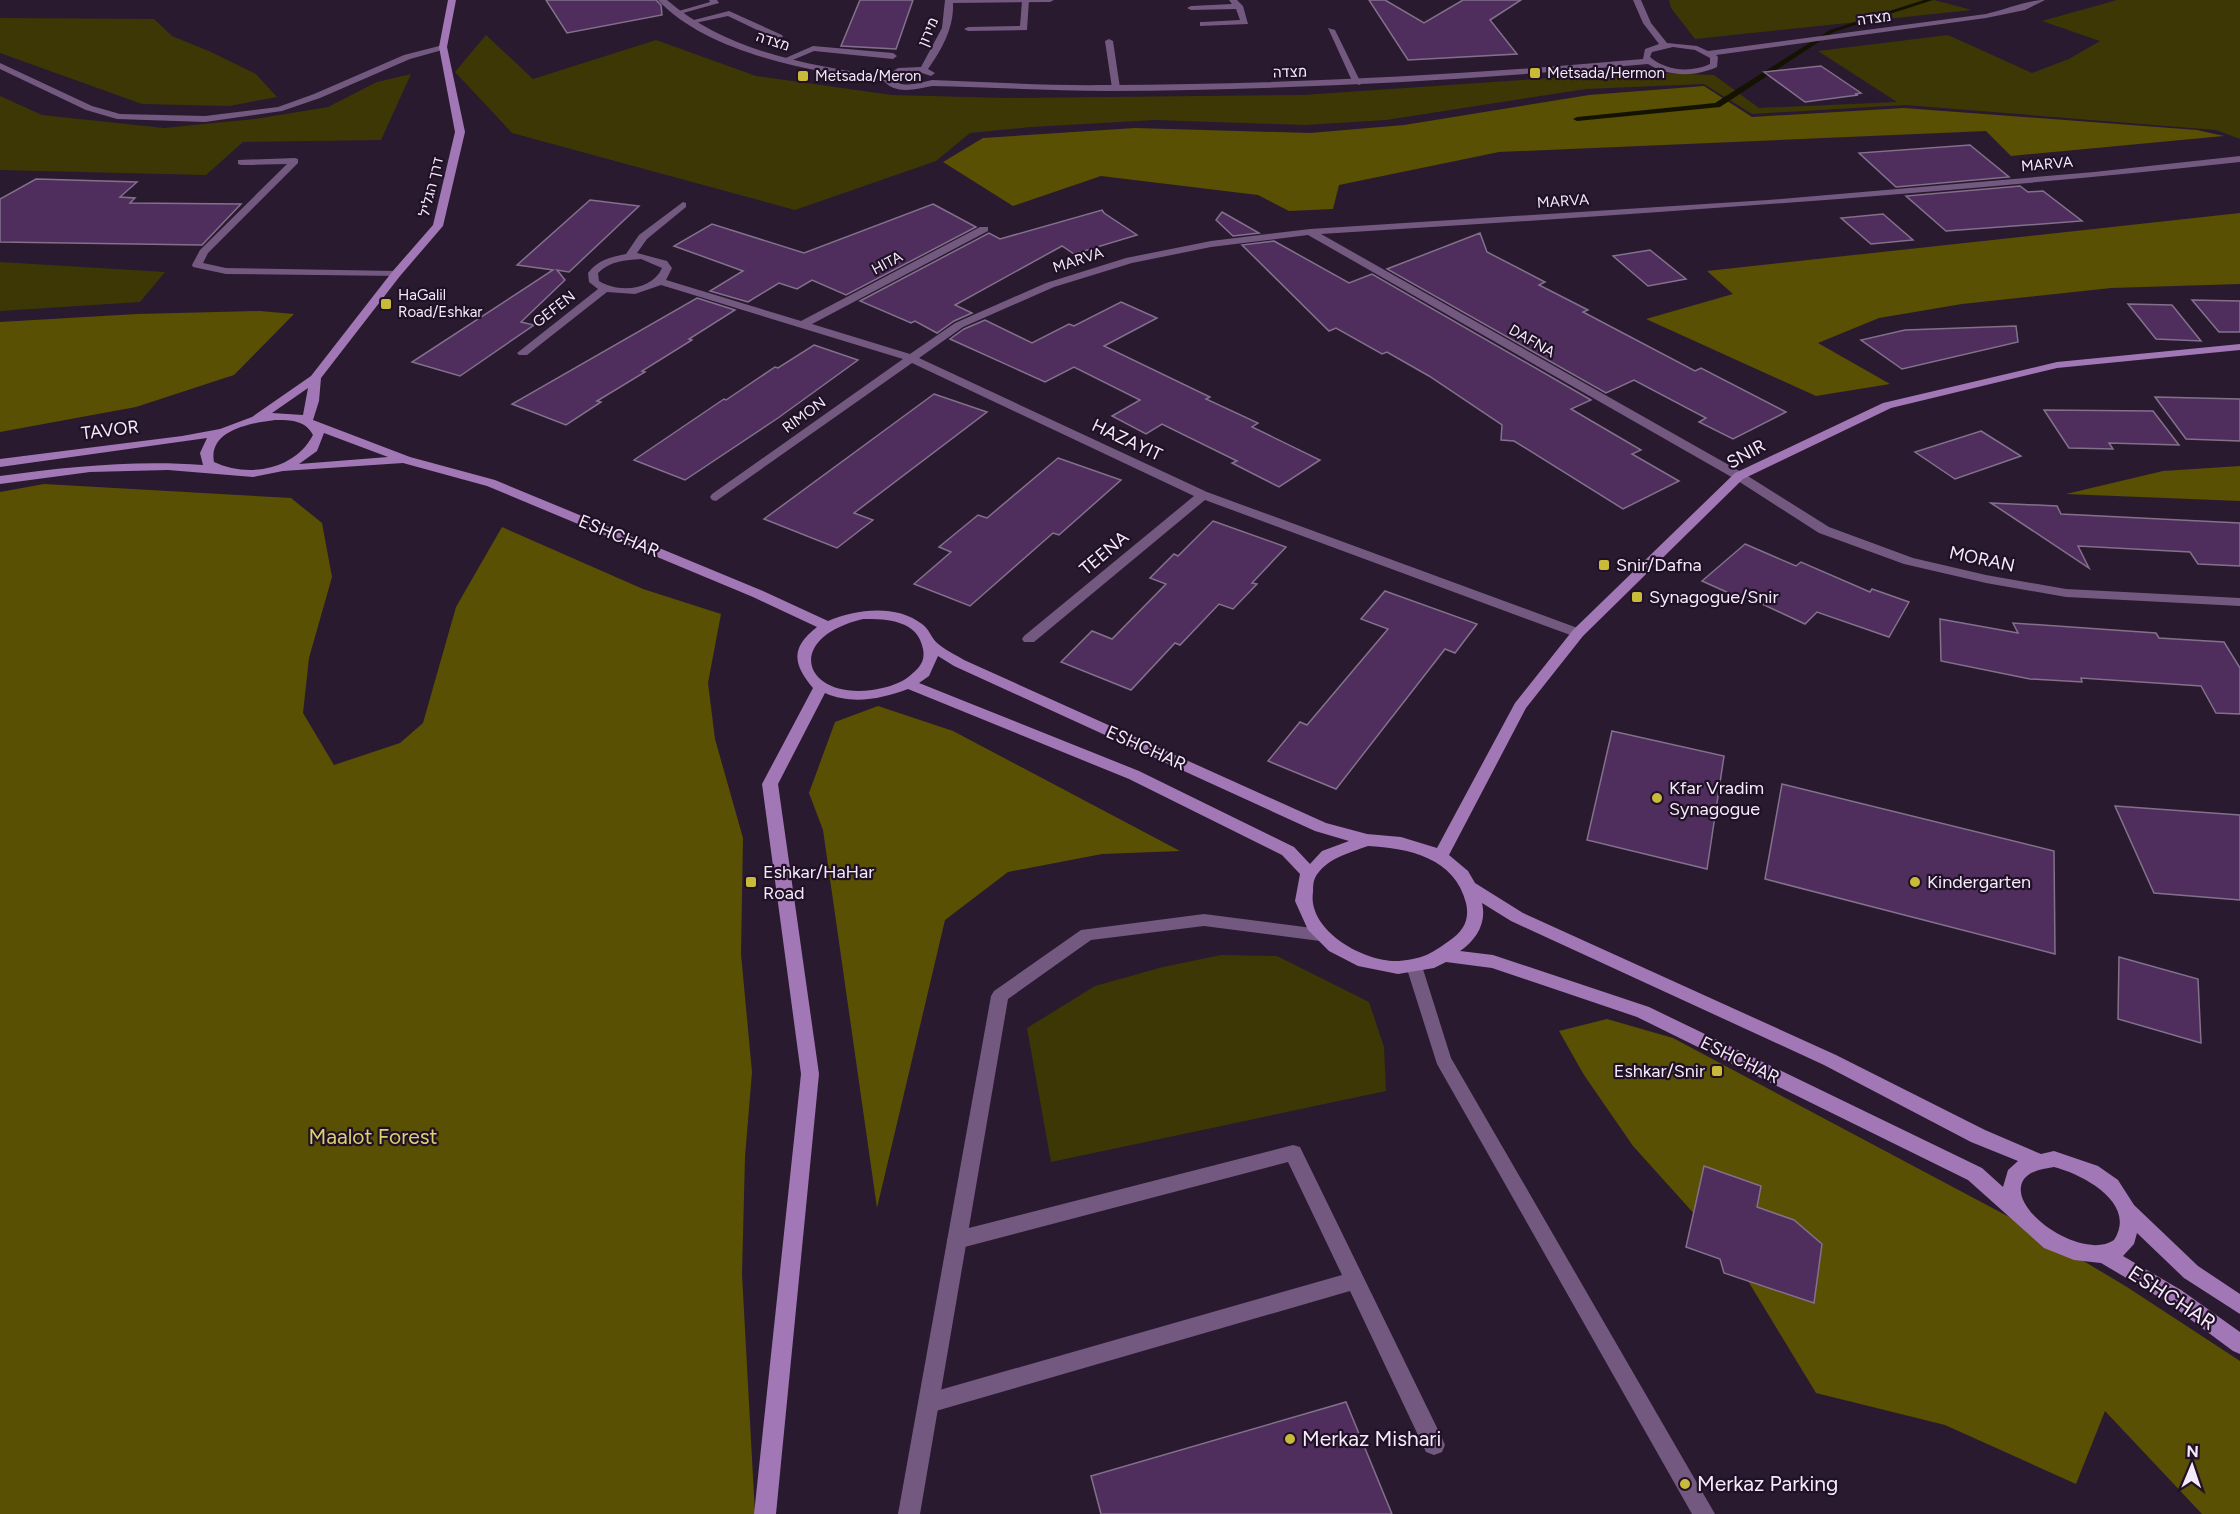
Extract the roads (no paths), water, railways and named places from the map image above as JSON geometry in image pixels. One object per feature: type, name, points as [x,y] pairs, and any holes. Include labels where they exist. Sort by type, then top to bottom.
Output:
[{"type":"street","name":"דרך הגליל","points":[[257,418],[315,378],[396,274],[438,226],[460,132],[443,47],[452,0]]},
{"type":"street","name":"מצדה","points":[[662,0],[690,22],[727,39],[785,60],[843,73],[887,79],[891,84],[901,87],[922,87],[932,83],[1038,88],[1357,83],[1509,74],[1648,60]]},
{"type":"street","points":[[676,13],[715,3],[714,0]]},
{"type":"street","name":"מירון","points":[[923,70],[942,39],[949,19],[950,1],[1050,0]]},
{"type":"street","points":[[1637,0],[1647,23],[1665,46],[1648,51],[1646,54],[1648,60],[1672,70],[1699,70],[1714,65],[1716,61],[1709,53]]},
{"type":"street","name":"מצדה","points":[[1665,46],[1689,47],[1709,53],[1986,16],[2022,8],[2041,0]]},
{"type":"street","points":[[968,29],[1024,28],[1026,1]]},
{"type":"street","points":[[1191,8],[1236,2],[1245,22],[1203,24]]},
{"type":"street","points":[[690,22],[729,13],[779,37]]},
{"type":"street","points":[[1331,30],[1357,83]]},
{"type":"street","points":[[1109,41],[1116,88]]},
{"type":"street","points":[[0,66],[89,108],[120,117],[205,119],[279,109],[317,96],[406,57],[443,47]]},
{"type":"street","points":[[785,60],[813,48],[893,56]]},
{"type":"street","points":[[887,79],[896,72],[923,70],[936,77],[932,83]]},
{"type":"street","name":"MARVA","points":[[910,358],[959,325],[1050,285],[1130,260],[1211,244],[1310,232],[1768,203],[2094,175],[2240,159]]},
{"type":"street","points":[[241,162],[295,161],[204,252],[197,266],[226,271],[396,274]]},
{"type":"street","points":[[629,257],[643,237],[683,205]]},
{"type":"street","name":"HITA","points":[[804,324],[984,229]]},
{"type":"street","name":"DAFNA","points":[[1310,232],[1739,476]]},
{"type":"street","points":[[629,257],[648,257],[663,263],[667,268],[666,275],[660,281],[633,290],[604,289],[592,278],[597,269],[610,261],[629,257]]},
{"type":"street","name":"HAZAYIT","points":[[660,281],[910,358],[1203,495],[1578,633]]},
{"type":"street","name":"GEFEN","points":[[523,353],[604,289]]},
{"type":"street","name":"SNIR","points":[[1440,856],[1520,706],[1578,633],[1739,476],[1887,405],[2057,364],[2240,347]]},
{"type":"street","name":"RIMON","points":[[716,497],[910,358]]},
{"type":"street","points":[[273,470],[311,451],[319,435],[311,423],[315,378]]},
{"type":"street","name":"ESHCHAR","points":[[257,418],[292,416],[406,460],[491,483],[758,594],[827,626]]},
{"type":"street","name":"TAVOR","points":[[0,463],[182,440],[224,431],[257,418]]},
{"type":"street","points":[[217,470],[208,464],[205,457],[206,448],[224,431]]},
{"type":"street","name":"ESHCHAR","points":[[273,470],[406,460]]},
{"type":"street","name":"TAVOR","points":[[0,480],[90,468],[168,466],[242,474],[273,470]]},
{"type":"street","name":"MORAN","points":[[1739,476],[1824,530],[1909,561],[1986,579],[2066,593],[2240,602]]},
{"type":"street","name":"TEENA","points":[[1029,639],[1203,495]]},
{"type":"street","points":[[862,615],[899,618],[915,625],[925,634],[931,645],[932,656],[928,666],[908,684],[891,692],[854,696],[822,687],[809,677],[803,664],[805,650],[813,637],[827,626],[862,615]]},
{"type":"street","name":"ESHCHAR","points":[[931,645],[959,663],[1321,827],[1367,840]]},
{"type":"street","name":"ESHCHAR","points":[[908,684],[1134,775],[1288,851],[1309,873]]},
{"type":"street","points":[[765,1514],[810,1074],[770,784],[822,687]]},
{"type":"street","points":[[1367,840],[1392,840],[1417,845],[1440,856],[1455,867],[1469,887],[1476,910],[1474,925],[1466,939],[1436,960],[1414,966],[1380,965],[1346,955],[1320,935],[1306,915],[1302,893],[1309,873],[1323,856],[1343,846],[1367,840]]},
{"type":"street","name":"ESHCHAR","points":[[1469,887],[1517,917],[1830,1060],[1978,1136],[2036,1160]]},
{"type":"street","points":[[909,1514],[1000,996],[1087,934],[1204,920],[1320,935]]},
{"type":"street","name":"ESHCHAR","points":[[1443,955],[1492,962],[1643,1012],[1974,1174],[2018,1211]]},
{"type":"street","points":[[1414,966],[1443,1059],[1704,1514]]},
{"type":"street","points":[[957,1240],[1293,1153],[1434,1445]]},
{"type":"street","points":[[2036,1160],[2074,1163],[2094,1173],[2111,1187],[2124,1203],[2127,1211],[2129,1234],[2121,1246],[2103,1254],[2089,1255],[2048,1241],[2030,1227],[2018,1211],[2012,1194],[2014,1179],[2022,1167],[2036,1160]]},
{"type":"street","name":"ESHCHAR","points":[[2127,1211],[2191,1272],[2240,1305]]},
{"type":"street","name":"ESHCHAR","points":[[2103,1254],[2174,1296],[2240,1344]]},
{"type":"street","points":[[929,1403],[1354,1281]]},
{"type":"waterway","points":[[1577,119],[1717,105],[1832,31],[1930,0]]},
{"type":"place","name":"Metsada/Hermon","points":[[1535,73]]},
{"type":"place","name":"Metsada/Meron","points":[[803,76]]},
{"type":"place","name":"HaGalil Road/Eshkar","points":[[386,304]]},
{"type":"place","name":"Snir/Dafna","points":[[1604,565]]},
{"type":"place","name":"Synagogue/Snir","points":[[1637,597]]},
{"type":"place","name":"Kfar Vradim Synagogue","points":[[1657,798]]},
{"type":"place","name":"Eshkar/HaHar Road","points":[[751,882]]},
{"type":"place","name":"Kindergarten","points":[[1915,882]]},
{"type":"place","name":"Eshkar/Snir","points":[[1717,1071]]},
{"type":"place","name":"Merkaz Mishari","points":[[1290,1439]]},
{"type":"place","name":"Merkaz Parking","points":[[1685,1484]]},
{"type":"park label","name":"Maalot Forest","points":[[373,1137]]}]
